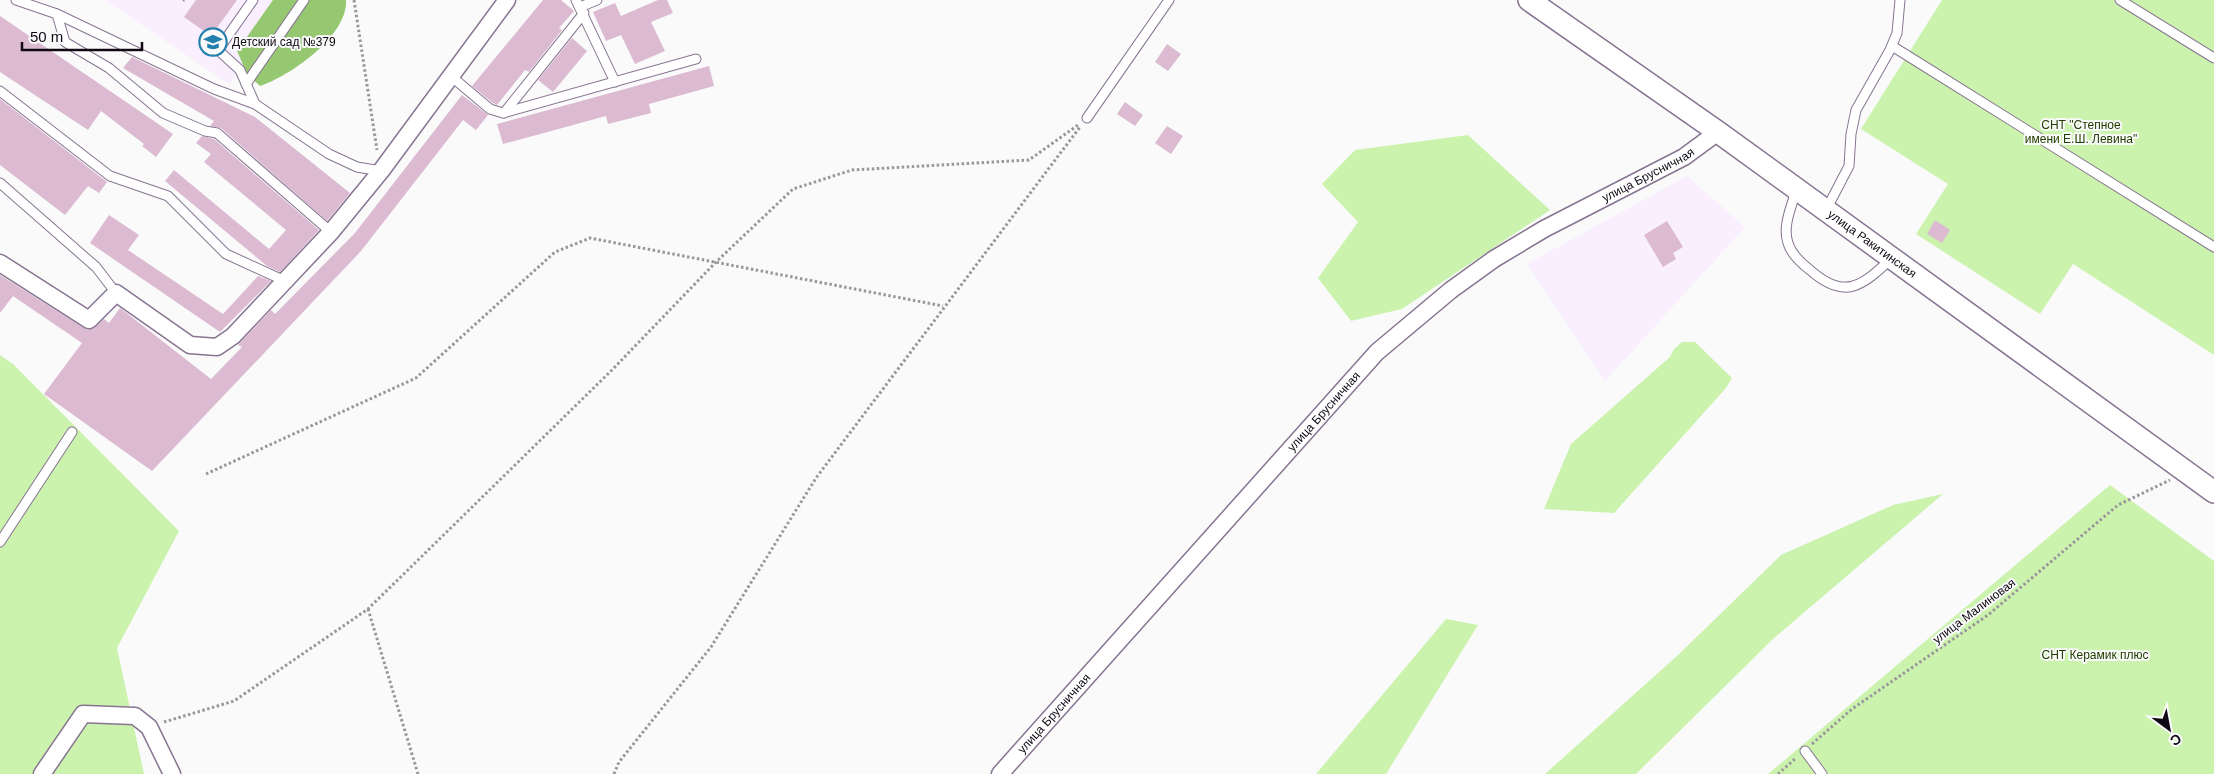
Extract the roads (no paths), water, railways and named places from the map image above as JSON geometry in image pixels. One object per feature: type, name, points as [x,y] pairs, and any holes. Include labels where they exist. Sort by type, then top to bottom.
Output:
[{"type":"street","points":[[0,263],[89,320],[116,292],[190,345],[218,346],[233,336],[331,232],[452,77],[507,0]]},
{"type":"street","name":"улица Ракитинская","points":[[1529,0],[1718,132],[2214,492]]},
{"type":"street","name":"улица Брусничная","points":[[1000,774],[1377,352],[1452,290],[1494,259],[1544,229],[1684,156],[1718,132]]},
{"type":"street","points":[[42,774],[83,714],[135,716],[149,726],[172,774]]},
{"type":"lane","points":[[16,0],[57,14],[214,89],[255,104],[329,154],[357,167],[380,171]]},
{"type":"lane","points":[[253,0],[218,50],[240,70],[255,104]]},
{"type":"lane","points":[[246,84],[304,0]]},
{"type":"lane","points":[[504,114],[580,7],[597,0]]},
{"type":"lane","points":[[1087,118],[1169,0]]},
{"type":"lane","points":[[1826,210],[1848,166],[1850,134],[1856,110],[1892,46],[1897,33],[1900,0]]},
{"type":"lane","points":[[2120,0],[2214,58]]},
{"type":"lane","points":[[580,7],[615,82]]},
{"type":"lane","points":[[57,14],[65,42],[109,68],[163,113],[206,131],[217,133],[331,232]]},
{"type":"lane","points":[[1892,46],[2214,247]]},
{"type":"lane","points":[[452,77],[490,109],[504,114],[696,59]]},
{"type":"lane","points":[[0,91],[110,176],[168,196],[226,254],[285,281]]},
{"type":"lane","points":[[0,183],[96,267],[116,292]]},
{"type":"lane","points":[[1797,189],[1786,223],[1788,243],[1799,261],[1823,282],[1838,288],[1855,286],[1872,276],[1892,258]]},
{"type":"lane","points":[[0,542],[72,432]]},
{"type":"lane","points":[[1804,751],[1822,774]]},
{"type":"place","name":"Детский сад №379","points":[[213,42]]},
{"type":"park label","name":"СНТ \"Степное имени Е.Ш. Левина\"","points":[[2081,132]]},
{"type":"park label","name":"СНТ Керамик плюс","points":[[2095,655]]}]
